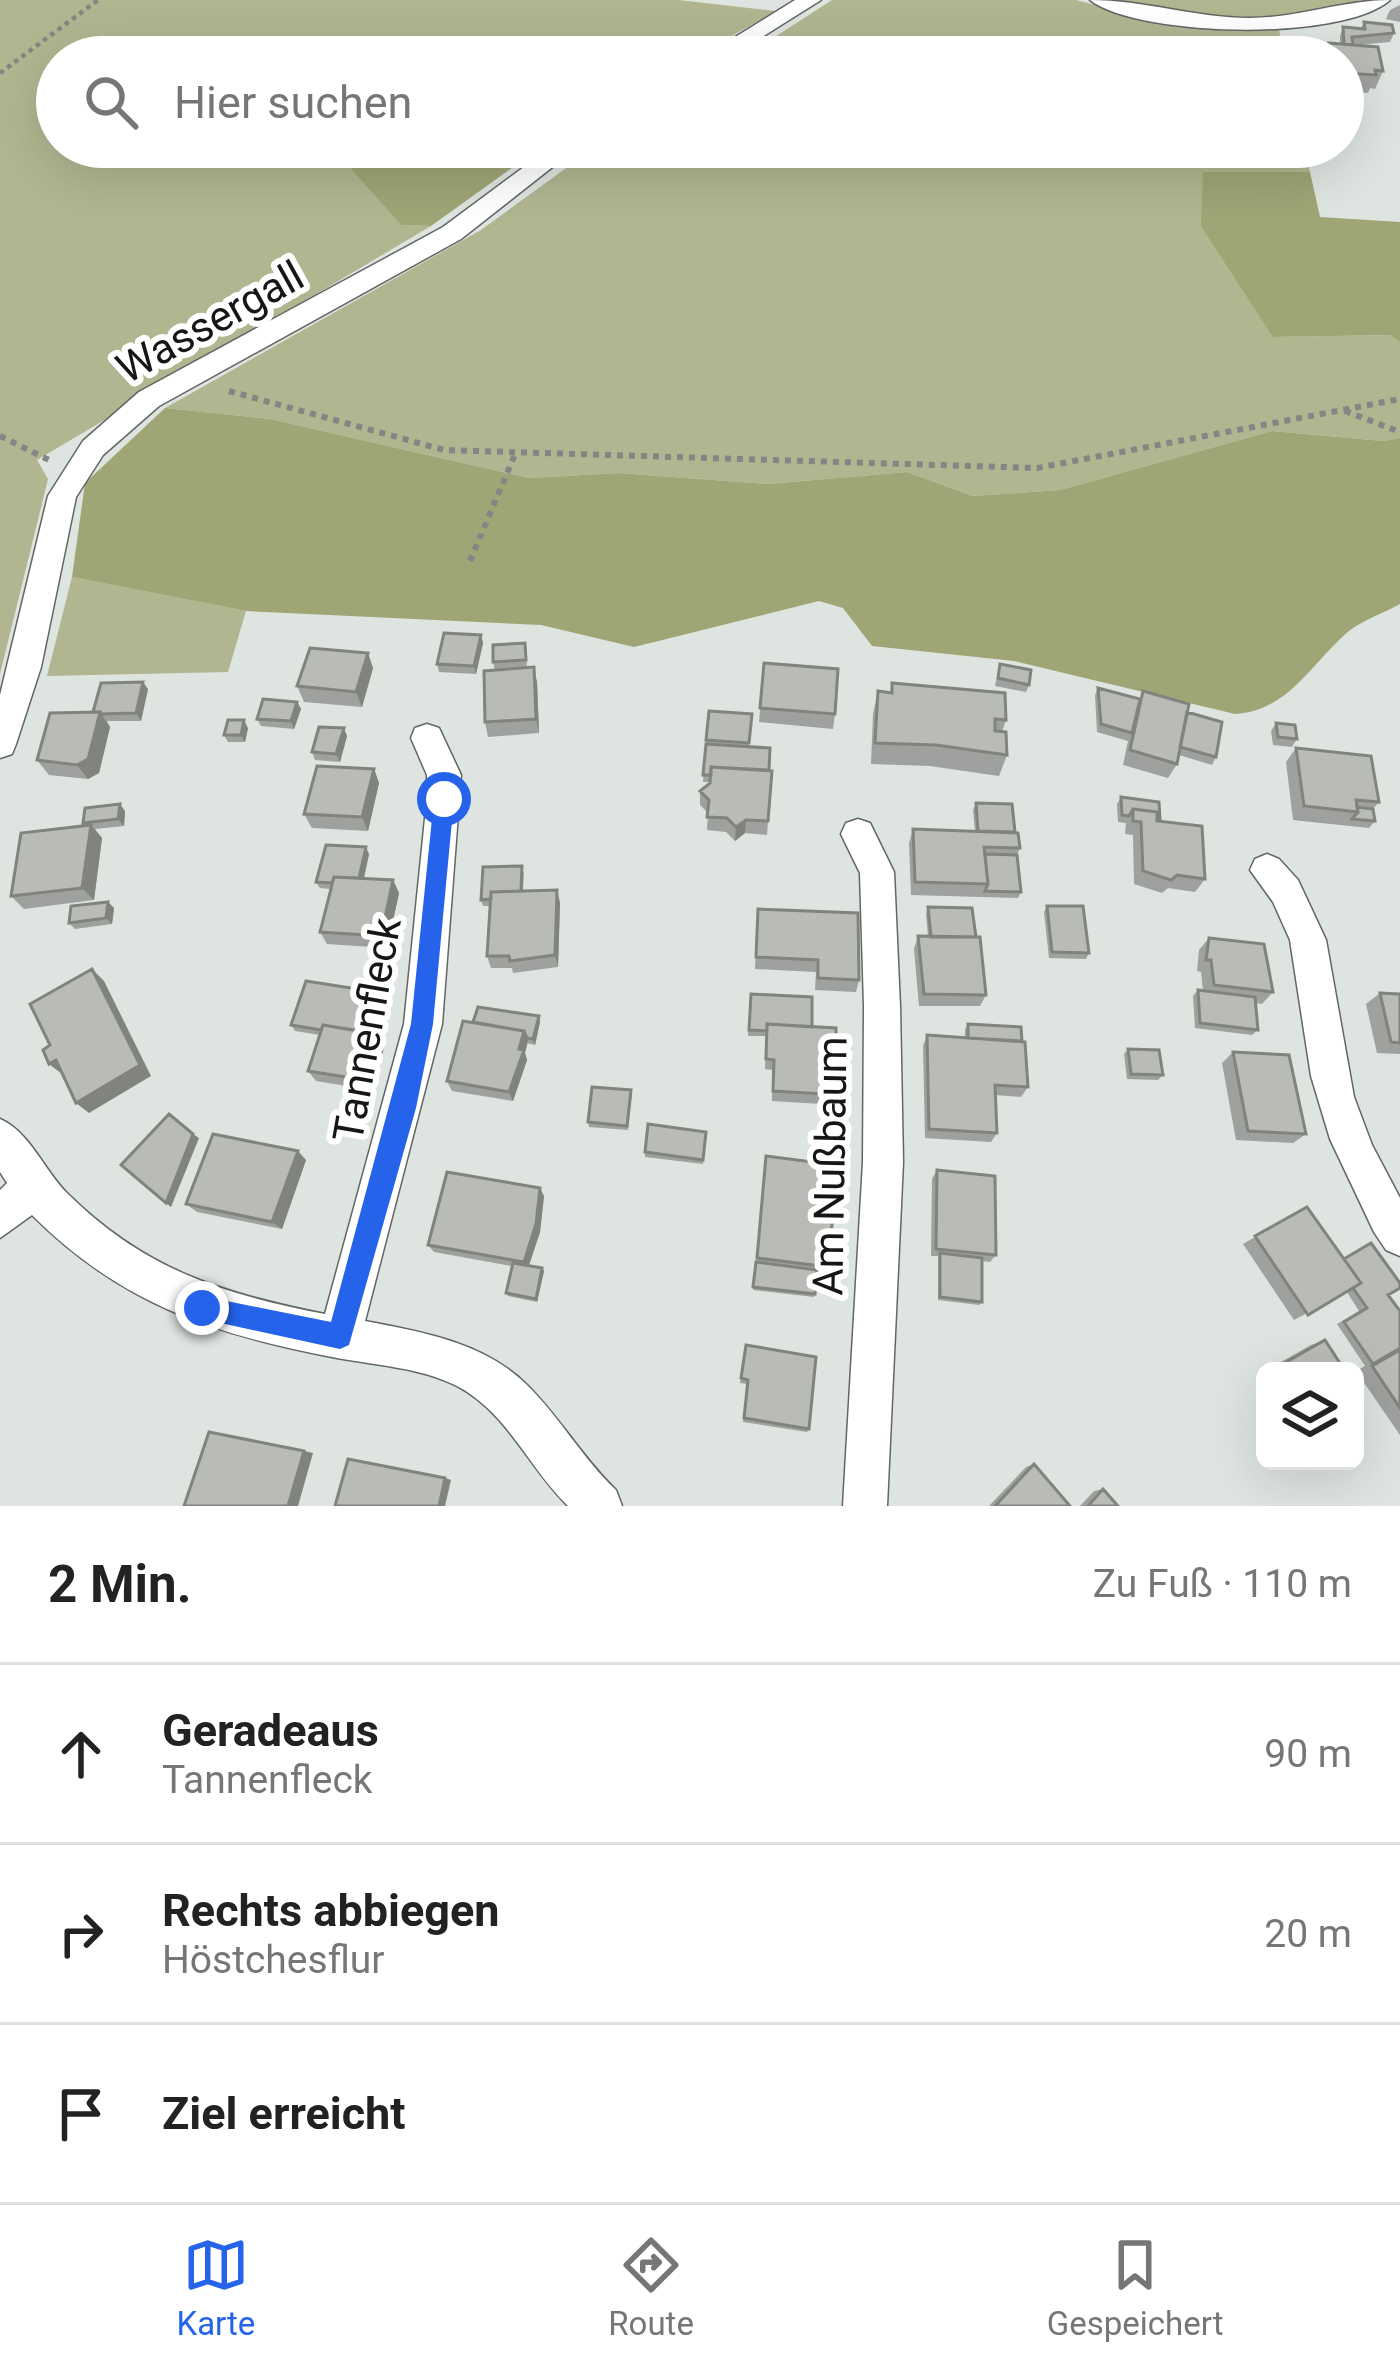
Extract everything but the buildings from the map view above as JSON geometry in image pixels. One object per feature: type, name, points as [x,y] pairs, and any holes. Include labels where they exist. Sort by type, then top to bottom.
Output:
[{"type":"street","points":[[749,36],[810,0]]},
{"type":"street","points":[[1101,0],[1210,22],[1292,25],[1327,20],[1379,0]]},
{"type":"street","name":"Wassergall","points":[[0,744],[26,667],[56,520],[75,470],[118,423],[185,379],[452,233],[538,168]]},
{"type":"street","name":"Tannenfleck","points":[[340,1336],[404,1108],[422,1024],[444,799],[444,775],[428,738]]},
{"type":"street","name":"Am Nußbaum","points":[[858,834],[878,872],[884,1162],[865,1506]]},
{"type":"street","points":[[1267,870],[1288,889],[1302,915],[1340,1113],[1374,1195],[1400,1235]]},
{"type":"street","points":[[0,1139],[15,1204],[77,1233],[135,1276],[202,1308],[462,1364],[497,1383],[526,1410],[549,1447],[601,1506]]},
{"type":"path","points":[[50,36],[98,0]]},
{"type":"path","points":[[0,73],[36,46]]},
{"type":"path","points":[[185,379],[443,450],[1037,468],[1400,399]]},
{"type":"path","points":[[1341,410],[1400,433]]},
{"type":"path","points":[[0,436],[75,470]]},
{"type":"path","points":[[470,561],[516,452]]},
{"type":"green space","points":[[0,0],[679,0],[776,11],[731,36],[36,36],[36,168],[351,168],[401,225],[431,226],[37,460],[48,479],[0,674]]},
{"type":"green space","points":[[832,0],[1076,0],[1135,15],[1279,30],[1280,36],[776,36]]},
{"type":"green space","points":[[1116,0],[1360,0],[1300,15],[1238,18]]},
{"type":"green space","points":[[350,168],[512,168],[431,226],[401,225]]},
{"type":"green space","points":[[566,168],[1309,168],[1310,172],[1211,173],[1273,337],[1392,335],[1400,342],[1400,438],[1383,441],[1272,431],[1060,490],[973,496],[907,472],[768,484],[619,473],[529,478],[270,419],[165,408],[481,230]]},
{"type":"green space","points":[[1203,172],[1310,172],[1320,217],[1400,222],[1400,342],[1391,335],[1273,337],[1201,226]]},
{"type":"green space","points":[[165,408],[270,419],[529,478],[619,473],[768,484],[907,472],[973,496],[1060,490],[1272,431],[1383,441],[1400,438],[1400,604],[1349,631],[1285,695],[1254,711],[1235,714],[1014,661],[872,646],[843,608],[819,601],[634,647],[541,625],[246,611],[72,577],[85,483]]},
{"type":"green space","points":[[72,577],[246,611],[228,672],[47,676]]},
{"type":"route","points":[[202,1308],[277,1327],[340,1336],[404,1108],[422,1024],[444,799]]}]
